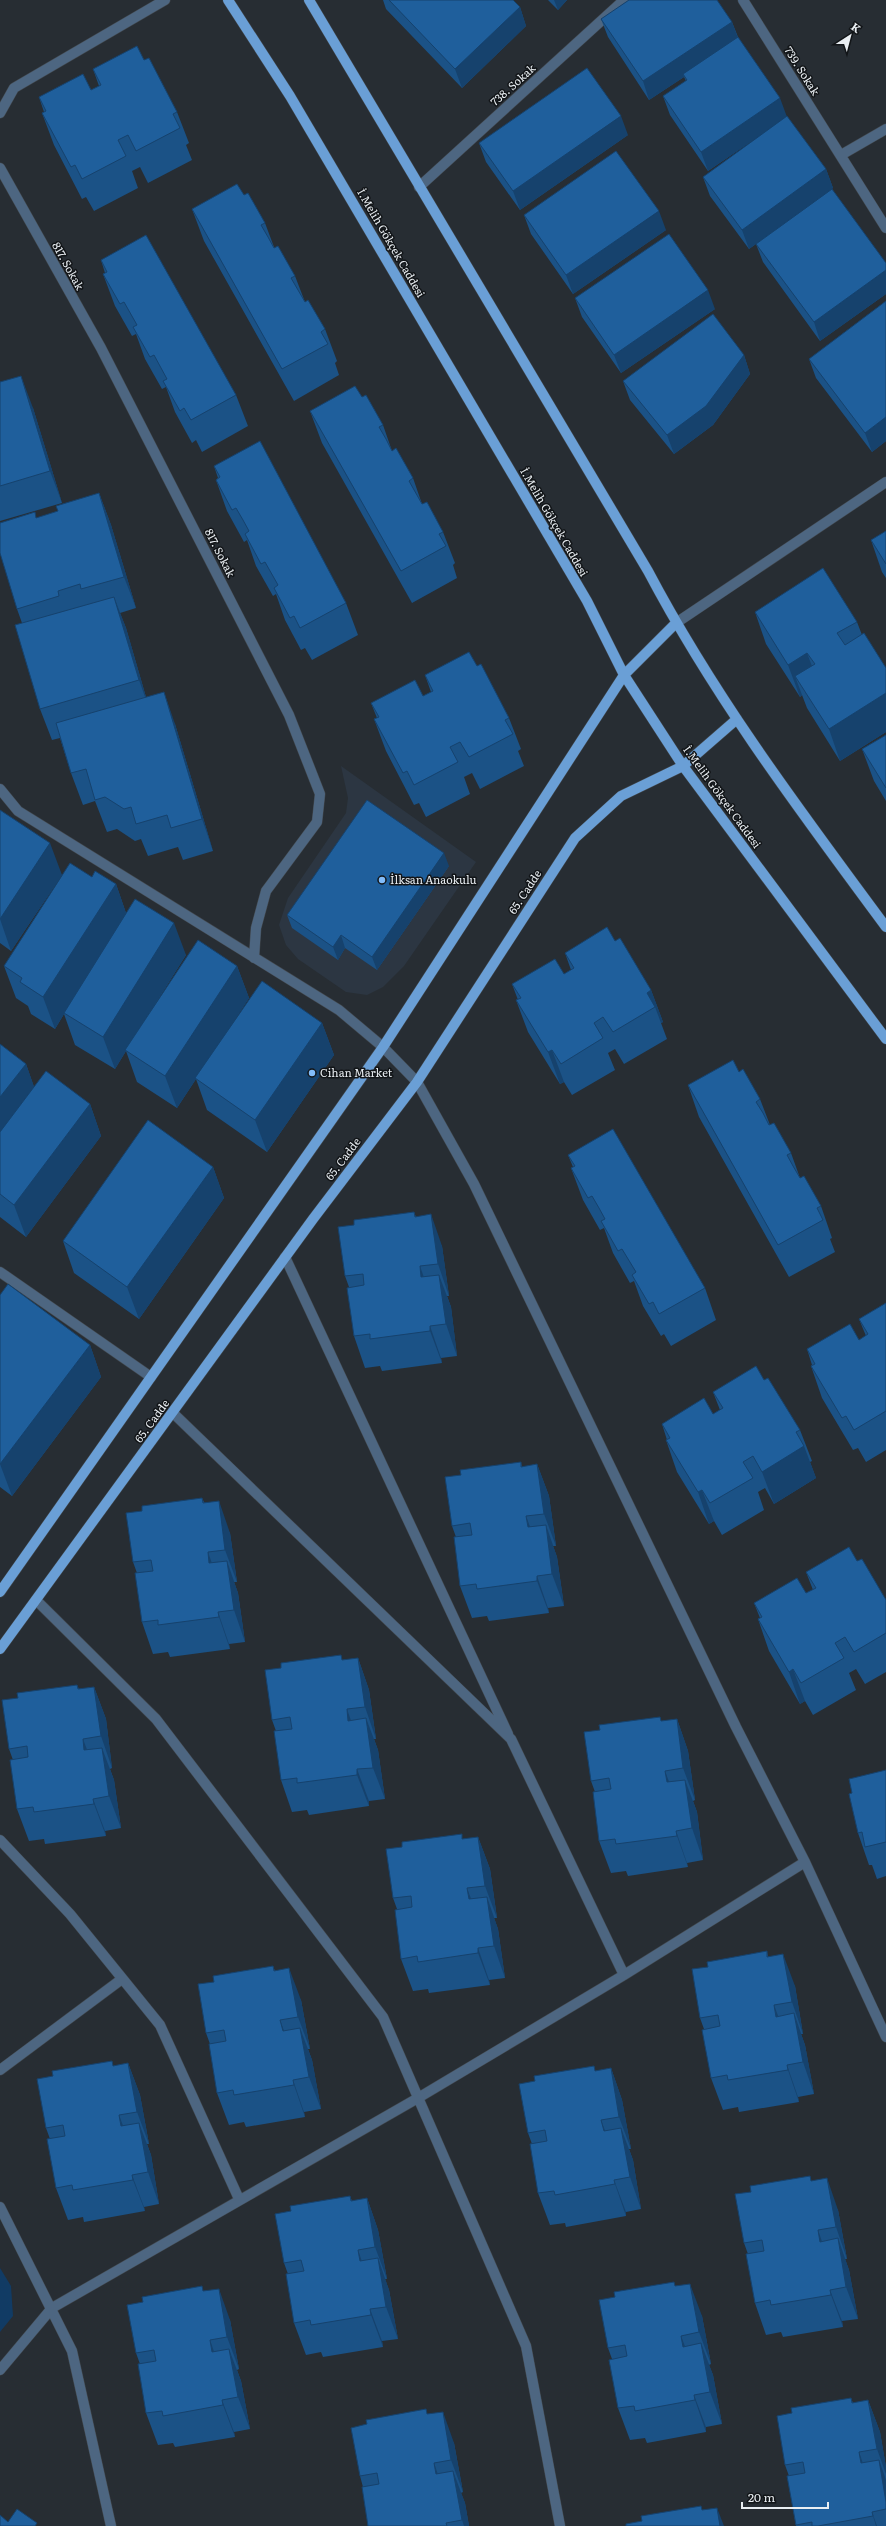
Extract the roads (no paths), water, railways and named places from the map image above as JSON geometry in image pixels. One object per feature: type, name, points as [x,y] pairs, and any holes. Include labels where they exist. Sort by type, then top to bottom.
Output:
[{"type":"main road","name":"İ.Melih Gökçek Caddesi","points":[[228,0],[294,102],[575,581],[624,675],[683,766],[886,1039]]},
{"type":"main road","points":[[309,0],[419,188],[648,571],[676,623],[737,720],[886,927]]},
{"type":"main road","points":[[0,1592],[246,1245],[383,1047],[624,675],[676,623]]},
{"type":"main road","name":"65. Cadde","points":[[0,1649],[285,1257],[417,1082],[575,838],[621,796],[683,766],[737,720]]},
{"type":"street","points":[[0,113],[14,88],[165,0]]},
{"type":"street","name":"738. Sokak","points":[[419,188],[624,0]]},
{"type":"street","name":"739. Sokak","points":[[743,0],[886,228]]},
{"type":"street","points":[[841,155],[886,129]]},
{"type":"street","name":"817. Sokak","points":[[0,168],[101,348],[286,708],[320,794],[317,822],[266,891],[256,928],[254,958]]},
{"type":"street","points":[[676,623],[886,482]]},
{"type":"street","points":[[0,789],[18,810],[339,1010],[383,1047],[417,1082],[474,1184],[736,1727],[805,1862],[886,2037]]},
{"type":"street","points":[[285,1257],[511,1739],[624,1975]]},
{"type":"street","points":[[0,1272],[151,1377]]},
{"type":"street","points":[[173,1412],[511,1739]]},
{"type":"street","points":[[36,1600],[160,1726],[383,2017],[526,2346],[560,2526]]},
{"type":"street","points":[[0,1840],[70,1914],[160,2025],[239,2199]]},
{"type":"street","points":[[0,2370],[52,2308],[239,2199],[418,2098],[624,1975],[805,1862]]},
{"type":"street","points":[[0,2070],[122,1979]]},
{"type":"street","points":[[0,2207],[52,2308],[72,2351],[111,2526]]},
{"type":"place","name":"İlksan Anaokulu","points":[[382,880]]},
{"type":"place","name":"Cihan Market","points":[[312,1073]]}]
